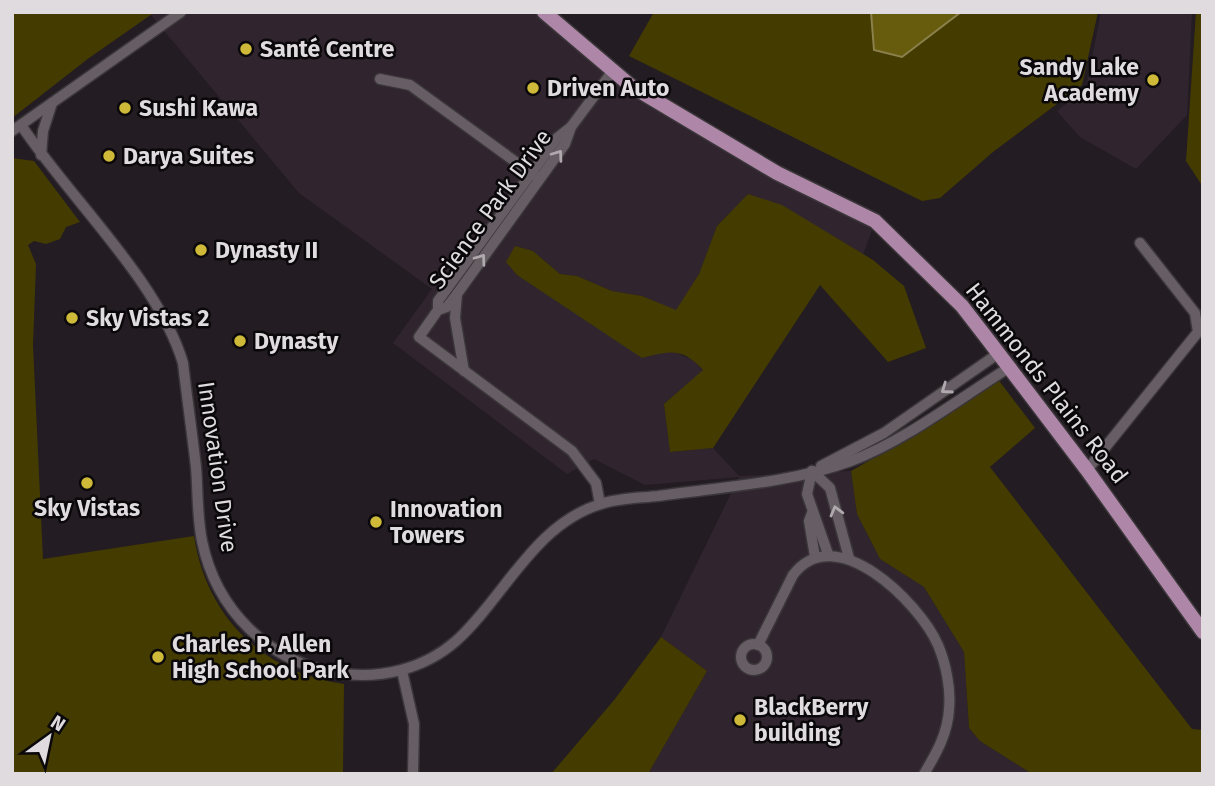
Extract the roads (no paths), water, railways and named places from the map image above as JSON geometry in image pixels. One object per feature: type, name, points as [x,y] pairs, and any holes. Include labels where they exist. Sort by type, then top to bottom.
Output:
[{"type":"main road","name":"Hammonds Plains Road","points":[[544,12],[612,72],[687,121],[778,173],[875,221],[962,306],[1087,470],[1203,632]]},
{"type":"street","points":[[17,128],[181,12]]},
{"type":"street","name":"Science Park Drive","points":[[438,310],[447,307],[457,294],[536,176],[557,138],[571,127],[612,72]]},
{"type":"street","points":[[380,79],[410,85],[536,176]]},
{"type":"street","points":[[41,155],[43,131],[52,103]]},
{"type":"street","name":"Innovation Drive","points":[[17,128],[145,287],[167,319],[176,339],[184,371],[202,541],[221,595],[258,638],[284,656],[315,670],[343,674],[402,671],[433,659],[475,624],[549,534],[600,504],[813,471],[852,461],[882,446],[1010,367]]},
{"type":"street","name":"Science Park Drive","points":[[464,372],[419,337],[438,310],[438,301],[536,176]]},
{"type":"street","points":[[1087,470],[1198,332],[1195,313],[1140,243]]},
{"type":"street","points":[[457,294],[455,318],[464,372],[572,451],[596,483],[600,504]]},
{"type":"street","name":"Innovation Drive","points":[[813,471],[884,433],[999,353]]},
{"type":"street","points":[[813,471],[807,494],[828,554]]},
{"type":"street","points":[[813,471],[830,488],[849,558]]},
{"type":"street","points":[[812,513],[809,521],[815,557]]},
{"type":"street","points":[[758,645],[793,575],[801,565],[815,557],[828,554],[849,558],[900,595],[922,618],[938,646],[947,678],[949,709],[943,737],[924,774]]},
{"type":"street","points":[[402,671],[414,724],[413,774]]},
{"type":"place","name":"Santé Centre","points":[[246,49]]},
{"type":"place","name":"Sandy Lake Academy","points":[[1153,80]]},
{"type":"place","name":"Driven Auto","points":[[533,88]]},
{"type":"place","name":"Sushi Kawa","points":[[125,108]]},
{"type":"place","name":"Darya Suites","points":[[109,156]]},
{"type":"place","name":"Dynasty II","points":[[201,250]]},
{"type":"place","name":"Sky Vistas 2","points":[[72,318]]},
{"type":"place","name":"Dynasty","points":[[240,341]]},
{"type":"place","name":"Sky Vistas","points":[[87,483]]},
{"type":"place","name":"Innovation Towers","points":[[376,522]]},
{"type":"place","name":"Charles P. Allen High School Park","points":[[158,657]]},
{"type":"place","name":"BlackBerry building","points":[[740,720]]}]
